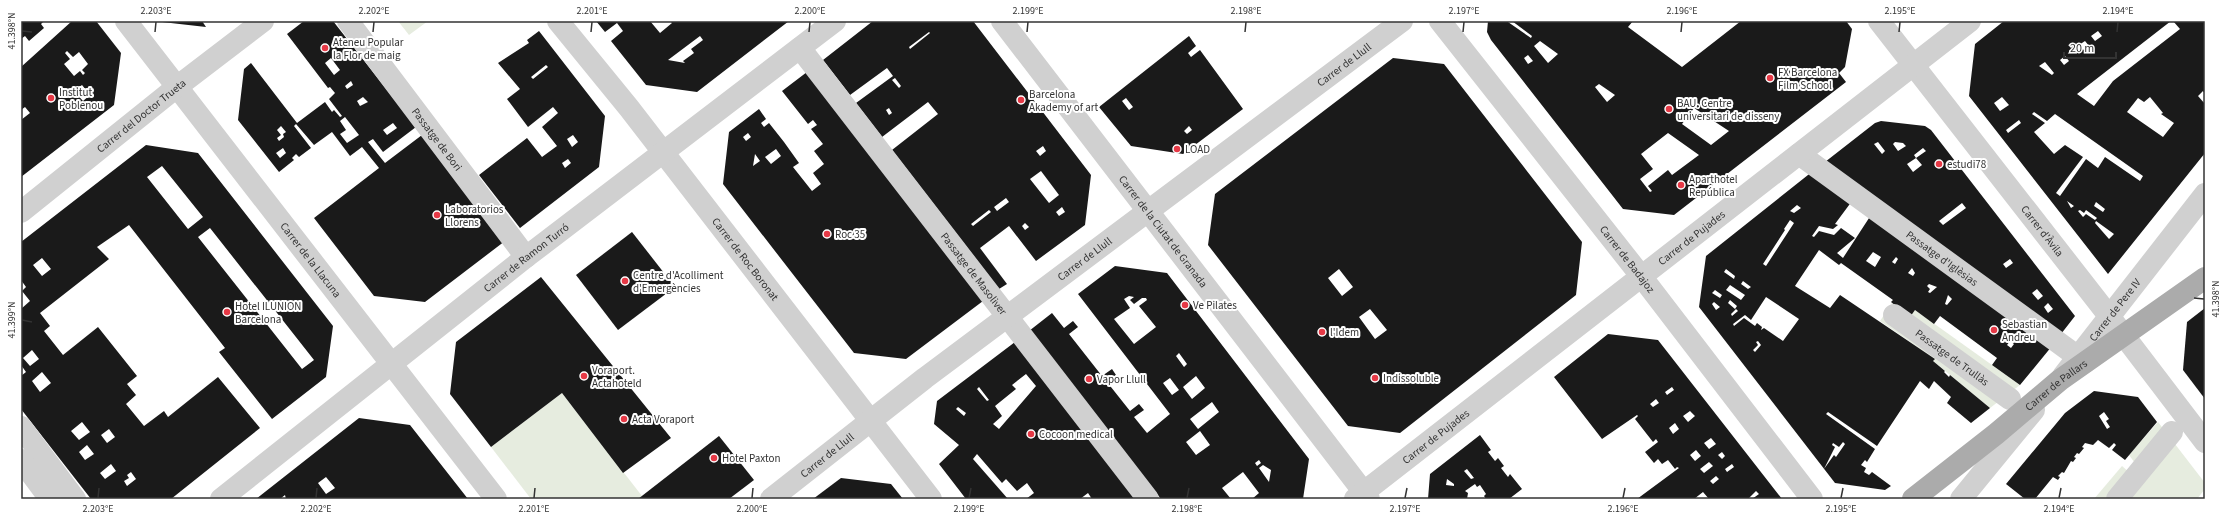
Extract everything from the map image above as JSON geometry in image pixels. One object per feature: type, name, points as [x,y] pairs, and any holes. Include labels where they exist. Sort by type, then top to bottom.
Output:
[{"type":"main road","name":"Carrer de Pallars","points":[[1913,499],[1996,434],[2060,380],[2081,360],[2124,335],[2205,278]]},
{"type":"street","name":"Carrer de la Llacuna","points":[[126,21],[178,86],[390,364],[496,499]]},
{"type":"street","name":"Carrer del Doctor Trueta","points":[[21,212],[178,86],[264,21]]},
{"type":"street","name":"Passatge de Bori","points":[[348,21],[526,257]]},
{"type":"street","name":"Carrer de Roc Boronat","points":[[558,21],[629,108],[931,499]]},
{"type":"street","name":"Carrer de Ramon Turró","points":[[221,499],[526,257],[835,21]]},
{"type":"street","name":"Carrer de la Ciutat de Granada","points":[[1002,21],[1149,211],[1362,497]]},
{"type":"street","name":"Carrer de Llull","points":[[771,499],[870,420],[1402,21]]},
{"type":"street","name":"Carrer de Badajoz","points":[[1440,21],[1641,276],[1812,499]]},
{"type":"street","name":"Carrer d'Àvila","points":[[1879,21],[2110,316],[2205,442]]},
{"type":"street","name":"Carrer de Pujades","points":[[1362,497],[1641,276],[1914,66],[1970,21]]},
{"type":"street","name":"Passatge de Masoliver","points":[[800,48],[1148,499]]},
{"type":"street","name":"Passatge d'Iglèsias","points":[[1799,154],[2081,360]]},
{"type":"street","name":"Carrer de Pere IV","points":[[2081,360],[2110,316],[2205,194]]},
{"type":"street","name":"Passatge de Trullàs","points":[[1894,315],[2010,399]]},
{"type":"street","points":[[1961,499],[2060,380]]},
{"type":"street","points":[[21,427],[76,499]]},
{"type":"street","points":[[2117,499],[2172,432]]},
{"type":"street","points":[[21,460],[50,499]]},
{"type":"street","points":[[21,484],[33,499]]},
{"type":"shaded area","points":[[398,21],[428,21],[409,35]]},
{"type":"shaded area","points":[[1892,303],[1910,316],[1915,310],[2020,385],[1990,408],[1933,361],[1935,359],[1880,321]]},
{"type":"shaded area","points":[[562,393],[642,496],[638,499],[531,499],[491,447]]},
{"type":"shaded area","points":[[2158,422],[2205,483],[2205,489],[2197,499],[2128,499],[2146,478],[2129,455]]},
{"type":"shaded area","points":[[2122,466],[2131,474],[2111,499],[2094,499]]},
{"type":"building","points":[[21,21],[44,21],[41,24],[44,28],[29,41],[25,36],[21,39]]},
{"type":"building","points":[[72,21],[96,21],[121,53],[114,105],[21,177],[21,120],[30,113],[25,107],[21,110],[21,67]],"holes":[[[67,51],[73,57],[79,52],[88,64],[82,70],[85,73],[83,75],[80,71],[74,76],[64,64],[70,59],[65,53]],[[82,85],[90,95],[83,101],[74,91]]]},
{"type":"building","points":[[202,21],[206,27],[162,22]]},
{"type":"building","points":[[304,21],[333,21],[416,127],[383,152],[373,139],[368,142],[385,163],[422,135],[505,241],[425,302],[374,296],[314,218],[379,168],[362,147],[350,156],[332,132],[314,145],[296,124],[294,126],[311,148],[299,157],[296,154],[292,158],[294,160],[279,172],[238,120],[244,69],[251,63],[297,123],[325,102],[332,112],[334,110],[340,117],[342,116],[329,99],[335,93],[330,87],[328,88],[287,34]],"holes":[[[331,58],[340,70],[334,75],[325,63]],[[351,81],[353,85],[347,89],[345,86]],[[363,97],[368,102],[360,106],[357,101]],[[345,117],[359,135],[347,143],[340,134],[346,130],[340,121]],[[393,123],[397,128],[387,135],[383,130]],[[281,126],[286,132],[283,134],[284,137],[279,141],[277,138],[281,135],[277,130]],[[283,148],[286,153],[280,158],[276,153]]]},
{"type":"building","points":[[596,21],[650,21],[660,33],[672,23],[670,21],[789,21],[697,92],[646,85],[611,41],[623,31],[617,23],[605,32]],"holes":[[[700,36],[703,40],[691,49],[694,53],[683,61],[685,63],[668,60]]]},
{"type":"building","points":[[873,21],[973,21],[1091,175],[1085,225],[1036,261],[1009,226],[980,248],[1007,284],[999,289],[892,150],[938,114],[928,102],[882,137],[856,103],[893,76],[887,68],[850,95],[823,60]],"holes":[[[929,32],[930,33],[910,49],[909,47]],[[895,78],[901,86],[899,88],[892,80]],[[889,108],[892,113],[889,115],[886,110]],[[1043,146],[1046,151],[1040,156],[1036,151]],[[1041,171],[1059,195],[1049,203],[1030,179]],[[1006,198],[1009,202],[997,211],[994,207]],[[1062,207],[1065,212],[1059,216],[1056,212]],[[989,210],[991,212],[973,226],[971,224]],[[1025,223],[1029,227],[1025,230],[1022,226]]]},
{"type":"building","points":[[1488,21],[1510,21],[1508,22],[1531,38],[1532,36],[1512,21],[1633,21],[1628,27],[1682,67],[1741,21],[1846,21],[1852,29],[1845,67],[1839,73],[1846,82],[1674,215],[1623,209],[1491,40],[1487,32]],"holes":[[[1540,41],[1558,54],[1548,63],[1534,46]],[[1528,55],[1533,61],[1528,64],[1524,58]],[[1599,84],[1615,95],[1607,102],[1595,87]],[[1694,108],[1729,131],[1711,145],[1682,124]],[[1668,133],[1699,155],[1672,175],[1668,170],[1648,186],[1652,191],[1650,192],[1640,179],[1653,169],[1641,154]]]},
{"type":"building","points":[[2004,21],[2171,21],[2077,94],[2094,106],[2113,81],[2180,29],[2173,21],[2205,21],[2205,94],[2203,91],[2198,96],[2205,104],[2205,153],[2108,274],[1969,96],[1975,44]],"holes":[[[2098,31],[2102,36],[2095,41],[2091,36]],[[2085,41],[2089,46],[2083,50],[2079,45]],[[2065,56],[2069,61],[2064,65],[2060,60]],[[2045,62],[2054,73],[2052,75],[2039,66]],[[2002,97],[2009,105],[2000,111],[1994,103]],[[2150,97],[2163,113],[2161,114],[2174,123],[2163,137],[2127,112],[2138,98],[2144,102]],[[2034,112],[2047,121],[2055,114],[2143,176],[2140,181],[2105,157],[2098,168],[2086,159],[2060,196],[2056,193],[2083,157],[2065,145],[2054,154],[2034,132],[2045,123],[2032,114]],[[2019,120],[2021,123],[2008,133],[2006,130]],[[2067,201],[2074,206],[2071,208]],[[2096,202],[2105,209],[2103,212],[2094,206]],[[2080,210],[2084,213],[2086,210],[2097,218],[2095,220],[2086,214],[2083,217],[2078,211]],[[2096,221],[2114,234],[2109,239],[2095,223]]]},
{"type":"building","points":[[539,31],[605,116],[599,167],[520,228],[479,175],[527,138],[542,157],[557,146],[542,127],[558,113],[553,107],[528,127],[507,99],[520,89],[498,63],[529,43],[527,40]],"holes":[[[546,65],[548,67],[533,79],[531,77]],[[573,135],[578,142],[572,147],[567,139]],[[568,159],[571,163],[565,168],[562,163]]]},
{"type":"building","points":[[1189,36],[1196,46],[1188,53],[1191,57],[1200,50],[1243,109],[1183,154],[1131,146],[1099,107]],"holes":[[[1126,98],[1133,107],[1129,110],[1122,101]],[[1189,126],[1192,130],[1187,134],[1184,131]]]},
{"type":"building","points":[[1393,58],[1444,64],[1582,242],[1576,295],[1400,433],[1348,426],[1208,245],[1215,194]],"holes":[[[1339,269],[1353,287],[1342,296],[1328,278]],[[1370,309],[1387,330],[1375,339],[1359,317]]]},
{"type":"building","points":[[807,72],[983,301],[906,359],[854,353],[723,184],[729,132],[759,109],[766,119],[761,123],[764,127],[769,123],[784,142],[799,163],[793,167],[812,191],[821,184],[813,173],[824,164],[814,151],[823,144],[811,129],[817,125],[813,120],[808,124],[782,91]],"holes":[[[748,133],[751,137],[746,141],[743,137]],[[776,149],[781,156],[771,164],[765,157]],[[755,154],[760,161],[753,166]]]},
{"type":"building","points":[[1881,121],[1925,126],[1931,130],[2075,316],[2061,334],[1825,162],[1875,123]],"holes":[[[1878,142],[1885,151],[1882,154],[1874,144]],[[1895,142],[1903,143],[1906,146],[1898,151],[1893,144]],[[1923,148],[1926,151],[1916,158],[1914,155]],[[1916,158],[1922,165],[1913,172],[1907,164]],[[1962,203],[1966,208],[1943,225],[1939,221]],[[2010,259],[2013,263],[2006,268],[2003,264]],[[2037,289],[2043,296],[2038,300],[2032,293]],[[2048,303],[2053,309],[2048,313],[2044,307]]]},
{"type":"building","points":[[146,145],[198,153],[333,326],[326,377],[272,419],[219,352],[225,348],[129,225],[97,247],[109,259],[40,313],[50,326],[44,331],[63,355],[98,327],[137,376],[127,384],[136,395],[126,404],[144,426],[164,411],[168,417],[218,377],[260,428],[171,499],[91,499],[21,409],[21,376],[26,372],[21,365],[21,309],[30,301],[22,291],[26,287],[21,280],[21,242]],"holes":[[[162,166],[203,217],[188,229],[147,177]],[[210,228],[314,360],[302,369],[198,237]],[[42,258],[51,269],[42,276],[33,265]],[[32,350],[39,359],[30,366],[23,358]],[[42,372],[51,383],[40,392],[32,381]],[[82,422],[90,432],[79,440],[71,431]],[[109,429],[115,437],[107,443],[101,435]],[[87,445],[94,454],[85,460],[79,452]],[[111,464],[116,471],[105,479],[100,473]],[[131,472],[136,479],[127,486],[124,481],[129,478],[127,475]]]},
{"type":"building","points":[[1813,171],[1852,201],[1835,224],[1838,225],[1833,229],[1819,226],[1812,236],[1814,237],[1819,231],[1834,235],[1841,228],[1855,238],[1837,253],[1843,258],[1871,215],[2052,346],[2020,385],[1992,365],[1997,358],[1940,316],[1934,324],[1915,310],[1910,317],[1891,302],[1893,300],[1841,263],[1839,265],[1819,250],[1795,286],[1830,308],[1840,295],[1935,359],[1933,361],[1945,371],[1944,372],[1949,377],[1950,375],[1990,408],[1971,423],[1947,403],[1951,397],[1934,381],[1929,389],[1920,381],[1877,446],[1828,412],[1826,414],[1875,449],[1867,462],[1865,460],[1861,465],[1866,468],[1864,472],[1869,475],[1872,472],[1891,486],[1885,490],[1835,483],[1824,469],[1699,307],[1706,256]],"holes":[[[1797,205],[1801,208],[1794,213],[1790,211]],[[1790,220],[1794,223],[1766,266],[1763,264],[1785,230],[1784,229]],[[1873,252],[1881,257],[1875,267],[1866,261]],[[1896,257],[1898,259],[1895,264],[1892,262]],[[1912,268],[1915,273],[1913,276],[1908,273]],[[1726,269],[1735,276],[1734,279],[1724,272]],[[1743,281],[1751,287],[1748,289],[1741,284]],[[1929,284],[1937,287],[1930,293],[1928,292],[1930,289],[1927,286]],[[1730,285],[1745,295],[1741,300],[1726,290]],[[1715,290],[1722,295],[1720,298],[1712,293]],[[1948,295],[1952,299],[1947,305],[1945,304]],[[1766,297],[1799,319],[1783,341],[1764,328],[1761,330],[1762,327],[1757,323],[1755,326],[1744,318],[1734,326],[1733,324],[1745,315],[1751,320]],[[1730,300],[1737,306],[1735,309],[1728,303]],[[1714,302],[1720,307],[1716,310],[1712,304]],[[1736,309],[1738,311],[1732,316],[1731,314]],[[1758,341],[1761,345],[1755,352],[1753,350],[1758,345],[1756,342]],[[2010,341],[2014,344],[2011,348],[2007,345]],[[1843,442],[1845,444],[1836,457],[1834,455],[1824,469],[1835,447],[1832,445],[1833,443],[1839,447]]]},
{"type":"building","name":"Centre d'Acolliment d'Emergències","points":[[632,232],[675,287],[618,330],[576,275]]},
{"type":"building","points":[[1115,266],[1167,273],[1309,459],[1303,499],[1252,499],[1259,493],[1243,472],[1222,488],[1231,499],[1161,499],[1029,331],[1052,313],[1064,328],[1073,321],[1078,327],[1069,334],[1102,376],[1112,369],[1116,375],[1107,382],[1130,411],[1139,404],[1144,410],[1134,417],[1147,433],[1170,414],[1078,294]],"holes":[[[1129,296],[1134,297],[1130,300],[1134,304],[1142,298],[1146,298],[1147,300],[1139,306],[1156,327],[1134,344],[1114,319],[1130,308],[1124,299]],[[1179,353],[1187,364],[1184,367],[1176,356]],[[1196,376],[1205,388],[1192,399],[1183,387]],[[1170,378],[1179,390],[1172,395],[1163,383]],[[1212,402],[1219,412],[1198,429],[1190,419]],[[1200,431],[1210,445],[1196,455],[1186,442]],[[1259,460],[1261,463],[1257,466],[1255,463]],[[1263,465],[1271,470],[1269,482],[1259,468]]]},
{"type":"building","points":[[541,277],[671,438],[623,473],[562,393],[491,447],[450,394],[456,342]]},
{"type":"building","points":[[2205,308],[2205,399],[2183,370],[2187,322]]},
{"type":"building","points":[[1608,334],[1658,340],[1782,499],[1752,499],[1759,494],[1756,491],[1748,499],[1709,499],[1703,492],[1694,499],[1637,499],[1679,468],[1677,467],[1675,469],[1668,460],[1662,464],[1658,459],[1654,463],[1645,452],[1658,442],[1656,439],[1653,442],[1635,419],[1638,416],[1637,415],[1602,439],[1554,377]],"holes":[[[1672,387],[1674,390],[1667,395],[1665,392]],[[1656,399],[1659,403],[1653,407],[1650,404]],[[1690,411],[1695,416],[1688,422],[1683,416]],[[1675,423],[1679,429],[1673,434],[1669,428]],[[1711,438],[1716,444],[1709,449],[1704,443]],[[1696,450],[1701,456],[1695,461],[1690,455]],[[1722,452],[1725,456],[1722,459],[1718,455]],[[1709,462],[1713,466],[1704,473],[1700,469]],[[1732,464],[1734,467],[1727,472],[1725,469]],[[1716,476],[1719,479],[1713,484],[1710,481]]]},
{"type":"building","points":[[1015,342],[1137,499],[1092,499],[1088,493],[1080,499],[1026,499],[1034,493],[1027,483],[1017,491],[1006,479],[1002,483],[977,454],[973,459],[1008,499],[966,499],[939,464],[959,445],[934,424],[937,401]],"holes":[[[1026,374],[1036,386],[999,429],[993,424],[1002,416],[995,406],[1016,389],[1012,385]],[[979,387],[989,400],[987,401],[977,389]],[[958,407],[966,413],[964,416],[956,409]]]},
{"type":"building","points":[[2094,391],[2138,397],[2157,422],[2125,460],[2112,450],[2116,445],[2114,443],[2109,448],[2098,440],[2093,445],[2085,443],[2082,447],[2084,448],[2079,454],[2077,453],[2074,457],[2076,458],[2073,462],[2071,461],[2064,473],[2062,472],[2058,476],[2060,477],[2058,480],[2053,477],[2035,499],[2025,499],[2006,484],[2065,413]],"holes":[[[2104,412],[2109,419],[2106,421],[2110,427],[2107,429],[2099,416]]]},
{"type":"building","points":[[359,418],[410,425],[468,499],[286,499],[285,495],[280,499],[256,499]],"holes":[[[326,477],[335,488],[326,494],[318,483]]]},
{"type":"building","points":[[1480,435],[1491,450],[1488,452],[1495,461],[1498,458],[1504,466],[1501,468],[1508,477],[1510,474],[1522,489],[1509,499],[1486,499],[1484,496],[1486,494],[1480,485],[1477,487],[1475,484],[1465,491],[1468,493],[1467,499],[1428,499],[1430,474]],"holes":[[[1467,469],[1474,478],[1471,479],[1464,471]],[[1447,479],[1454,484],[1454,486],[1446,485]]]},
{"type":"building","name":"Hotel Paxton","points":[[719,436],[754,480],[729,499],[638,499]]},
{"type":"building","points":[[841,478],[891,484],[903,499],[813,499]]},
{"type":"place","name":"Ateneu Popular la Flor de maig","points":[[325,48]]},
{"type":"place","name":"FX Barcelona Film School","points":[[1770,78]]},
{"type":"place","name":"Institut Poblenou","points":[[51,98]]},
{"type":"place","name":"Barcelona Akademy of art","points":[[1021,100]]},
{"type":"place","name":"BAU. Centre universitari de disseny","points":[[1669,109]]},
{"type":"place","name":"LOAD","points":[[1177,149]]},
{"type":"place","name":"estudi78","points":[[1939,164]]},
{"type":"place","name":"Aparthotel República","points":[[1681,185]]},
{"type":"place","name":"Laboratorios Llorens","points":[[437,215]]},
{"type":"place","name":"Roc 35","points":[[827,234]]},
{"type":"place","name":"Centre d'Acolliment d'Emergències","points":[[625,281]]},
{"type":"place","name":"Ve Pilates","points":[[1185,305]]},
{"type":"place","name":"Hotel ILUNION Barcelona","points":[[227,312]]},
{"type":"place","name":"Sebastian Andreu","points":[[1994,330]]},
{"type":"place","name":"l'Idem","points":[[1322,332]]},
{"type":"place","name":"Voraport. Actahoteld","points":[[584,376]]},
{"type":"place","name":"Indissoluble","points":[[1375,378]]},
{"type":"place","name":"Vapor Llull","points":[[1089,379]]},
{"type":"place","name":"Acta Voraport","points":[[624,419]]},
{"type":"place","name":"Cocoon medical","points":[[1031,434]]},
{"type":"place","name":"Hotel Paxton","points":[[714,458]]}]
